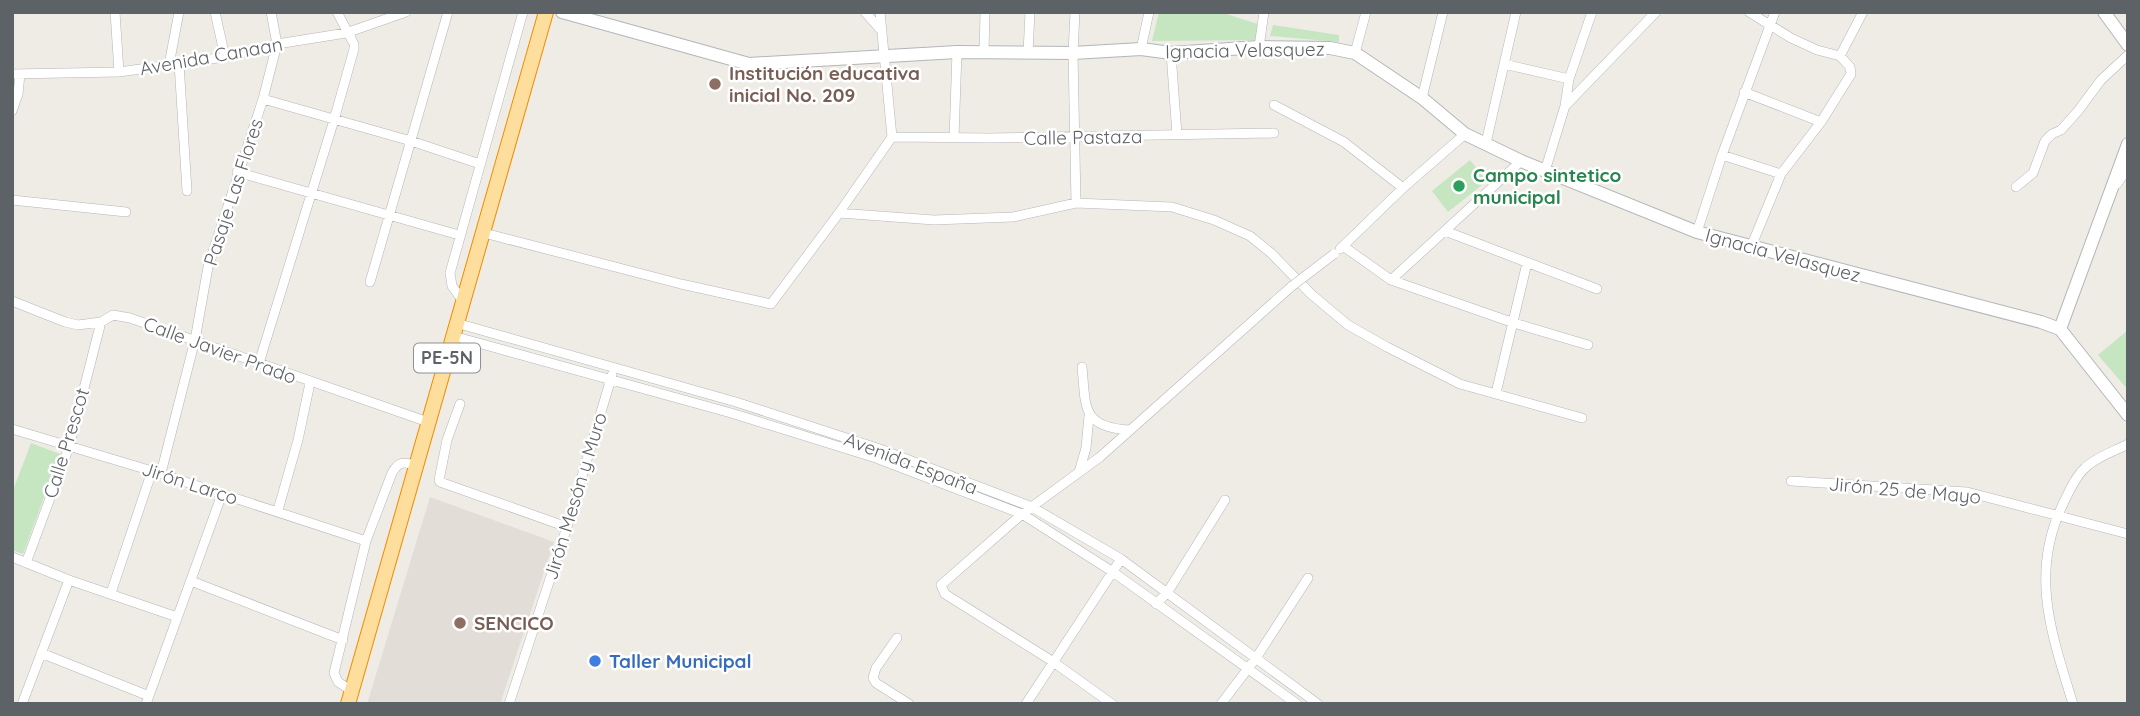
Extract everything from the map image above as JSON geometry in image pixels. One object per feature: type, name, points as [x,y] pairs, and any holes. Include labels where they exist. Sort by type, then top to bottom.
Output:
[{"type":"highway","name":"PE-5N","points":[[350,697],[546,12]]},
{"type":"main road","name":"Ignacia Velasquez","points":[[562,12],[749,64],[957,52],[1073,53],[1141,49],[1171,53],[1259,47],[1330,48],[1355,53],[1422,98],[1465,135],[1521,162],[1697,232],[2060,329]]},
{"type":"main road","points":[[2104,12],[2128,45]]},
{"type":"main road","points":[[2128,145],[2060,329],[2128,415]]},
{"type":"street","points":[[115,12],[119,72]]},
{"type":"street","points":[[178,12],[174,64],[187,191]]},
{"type":"street","points":[[215,12],[225,57]]},
{"type":"street","points":[[271,12],[277,44]]},
{"type":"street","points":[[259,363],[354,50],[337,12]]},
{"type":"street","name":"Avenida Canaan","points":[[16,74],[119,72],[225,57],[277,44],[346,33],[405,12]]},
{"type":"street","points":[[370,282],[387,215],[448,12]]},
{"type":"street","points":[[463,301],[449,280],[459,235],[523,12]]},
{"type":"street","points":[[864,12],[880,29]]},
{"type":"street","points":[[484,233],[769,304],[839,214],[892,137],[891,107],[882,55],[880,12]]},
{"type":"street","points":[[984,52],[985,12]]},
{"type":"street","points":[[1028,53],[1030,12]]},
{"type":"street","points":[[1075,12],[1073,53],[1076,203]]},
{"type":"street","points":[[1141,49],[1149,12]]},
{"type":"street","points":[[1259,47],[1264,12]]},
{"type":"street","points":[[1355,53],[1366,12]]},
{"type":"street","points":[[1422,98],[1443,12]]},
{"type":"street","points":[[1486,143],[1516,12]]},
{"type":"street","points":[[1545,171],[1566,106],[1569,79],[1592,12]]},
{"type":"street","points":[[1566,106],[1656,12]]},
{"type":"street","points":[[1749,12],[1817,50],[1840,56],[1850,67],[1851,74],[1821,122],[1781,174],[1751,247]]},
{"type":"street","points":[[1697,232],[1744,92],[1775,12]]},
{"type":"street","points":[[1840,56],[1863,12]]},
{"type":"street","name":"Pasaje Las Flores","points":[[111,593],[157,472],[195,340],[208,267],[263,99],[277,44]]},
{"type":"street","points":[[954,138],[957,52]]},
{"type":"street","points":[[1171,53],[1177,135]]},
{"type":"street","points":[[2016,187],[2033,173],[2045,141],[2061,130],[2101,80],[2128,55]]},
{"type":"street","points":[[1504,64],[1569,79]]},
{"type":"street","points":[[12,111],[18,94],[16,74]]},
{"type":"street","points":[[1744,92],[1821,122]]},
{"type":"street","points":[[263,99],[411,141],[480,164]]},
{"type":"street","points":[[1274,104],[1344,142],[1403,188]]},
{"type":"street","name":"Calle Pastaza","points":[[892,137],[1274,133]]},
{"type":"street","points":[[1112,704],[1052,661],[944,594],[941,585],[1022,514],[1079,473],[1292,286],[1334,254],[1403,188],[1465,135]]},
{"type":"street","points":[[1722,155],[1781,174]]},
{"type":"street","points":[[1391,280],[1521,162]]},
{"type":"street","points":[[2110,195],[2128,168]]},
{"type":"street","points":[[237,172],[459,235]]},
{"type":"street","points":[[12,200],[126,212]]},
{"type":"street","points":[[839,214],[934,219],[1013,217],[1076,203],[1172,207],[1214,220],[1250,236],[1271,253],[1311,295],[1348,325],[1460,384],[1582,418]]},
{"type":"street","points":[[1445,231],[1597,289]]},
{"type":"street","points":[[1343,246],[1391,280],[1514,323],[1588,345]]},
{"type":"street","points":[[1496,393],[1527,262]]},
{"type":"street","name":"Calle Javier Prado","points":[[12,301],[65,323],[78,325],[100,322],[113,315],[130,318],[259,363],[427,428],[447,440]]},
{"type":"street","name":"Calle Prescot","points":[[26,563],[69,447],[100,322]]},
{"type":"street","name":"Avenida España","points":[[454,330],[614,368],[736,402],[880,449],[1032,507],[1121,559],[1318,704]]},
{"type":"street","name":"Avenida España","points":[[454,330],[611,380],[731,413],[876,458],[1022,514],[1112,572],[1297,704]]},
{"type":"street","points":[[1079,473],[1086,448],[1090,416],[1082,367]]},
{"type":"street","name":"Jirón Mesón y Muro","points":[[509,704],[567,527],[614,368]]},
{"type":"street","points":[[278,510],[298,440],[310,383]]},
{"type":"street","points":[[460,404],[447,440],[439,480],[443,485],[567,527]]},
{"type":"street","points":[[1090,416],[1108,427],[1129,430]]},
{"type":"street","name":"Jirón Larco","points":[[12,429],[278,510],[366,541]]},
{"type":"street","points":[[2073,704],[2053,640],[2044,579],[2048,548],[2058,515],[2073,483],[2086,467],[2128,444]]},
{"type":"street","points":[[350,697],[334,677],[366,541],[398,464],[402,462],[416,465]]},
{"type":"street","name":"Jirón 25 de Mayo","points":[[1791,481],[1967,492],[2128,534]]},
{"type":"street","points":[[41,653],[148,700],[222,494]]},
{"type":"street","points":[[1156,604],[1167,593],[1225,500]]},
{"type":"street","points":[[12,557],[69,580],[177,617]]},
{"type":"street","points":[[1026,704],[1121,559]]},
{"type":"street","points":[[1222,704],[1256,658],[1308,578]]},
{"type":"street","points":[[22,704],[69,580]]},
{"type":"street","points":[[191,581],[343,640]]},
{"type":"street","points":[[897,638],[876,668],[873,678],[876,683],[909,704]]},
{"type":"shaded area","name":"SENCICO","points":[[430,497],[554,542],[500,704],[367,704]]},
{"type":"green space","points":[[1159,12],[1220,12],[1261,25],[1260,40],[1152,41]]},
{"type":"green space","points":[[1273,25],[1339,35],[1339,42],[1270,36]]},
{"type":"green space","name":"Campo sintetico municipal","points":[[1470,160],[1487,181],[1448,212],[1432,191]]},
{"type":"green space","points":[[2128,330],[2128,390],[2098,355]]},
{"type":"green space","points":[[31,443],[60,454],[23,554],[12,550],[12,493]]},
{"type":"place","name":"Institución educativa inicial No. 209","points":[[715,84]]},
{"type":"place","name":"Campo sintetico municipal","points":[[1459,186]]},
{"type":"place","name":"SENCICO","points":[[460,623]]},
{"type":"place","name":"Taller Municipal","points":[[595,661]]}]
